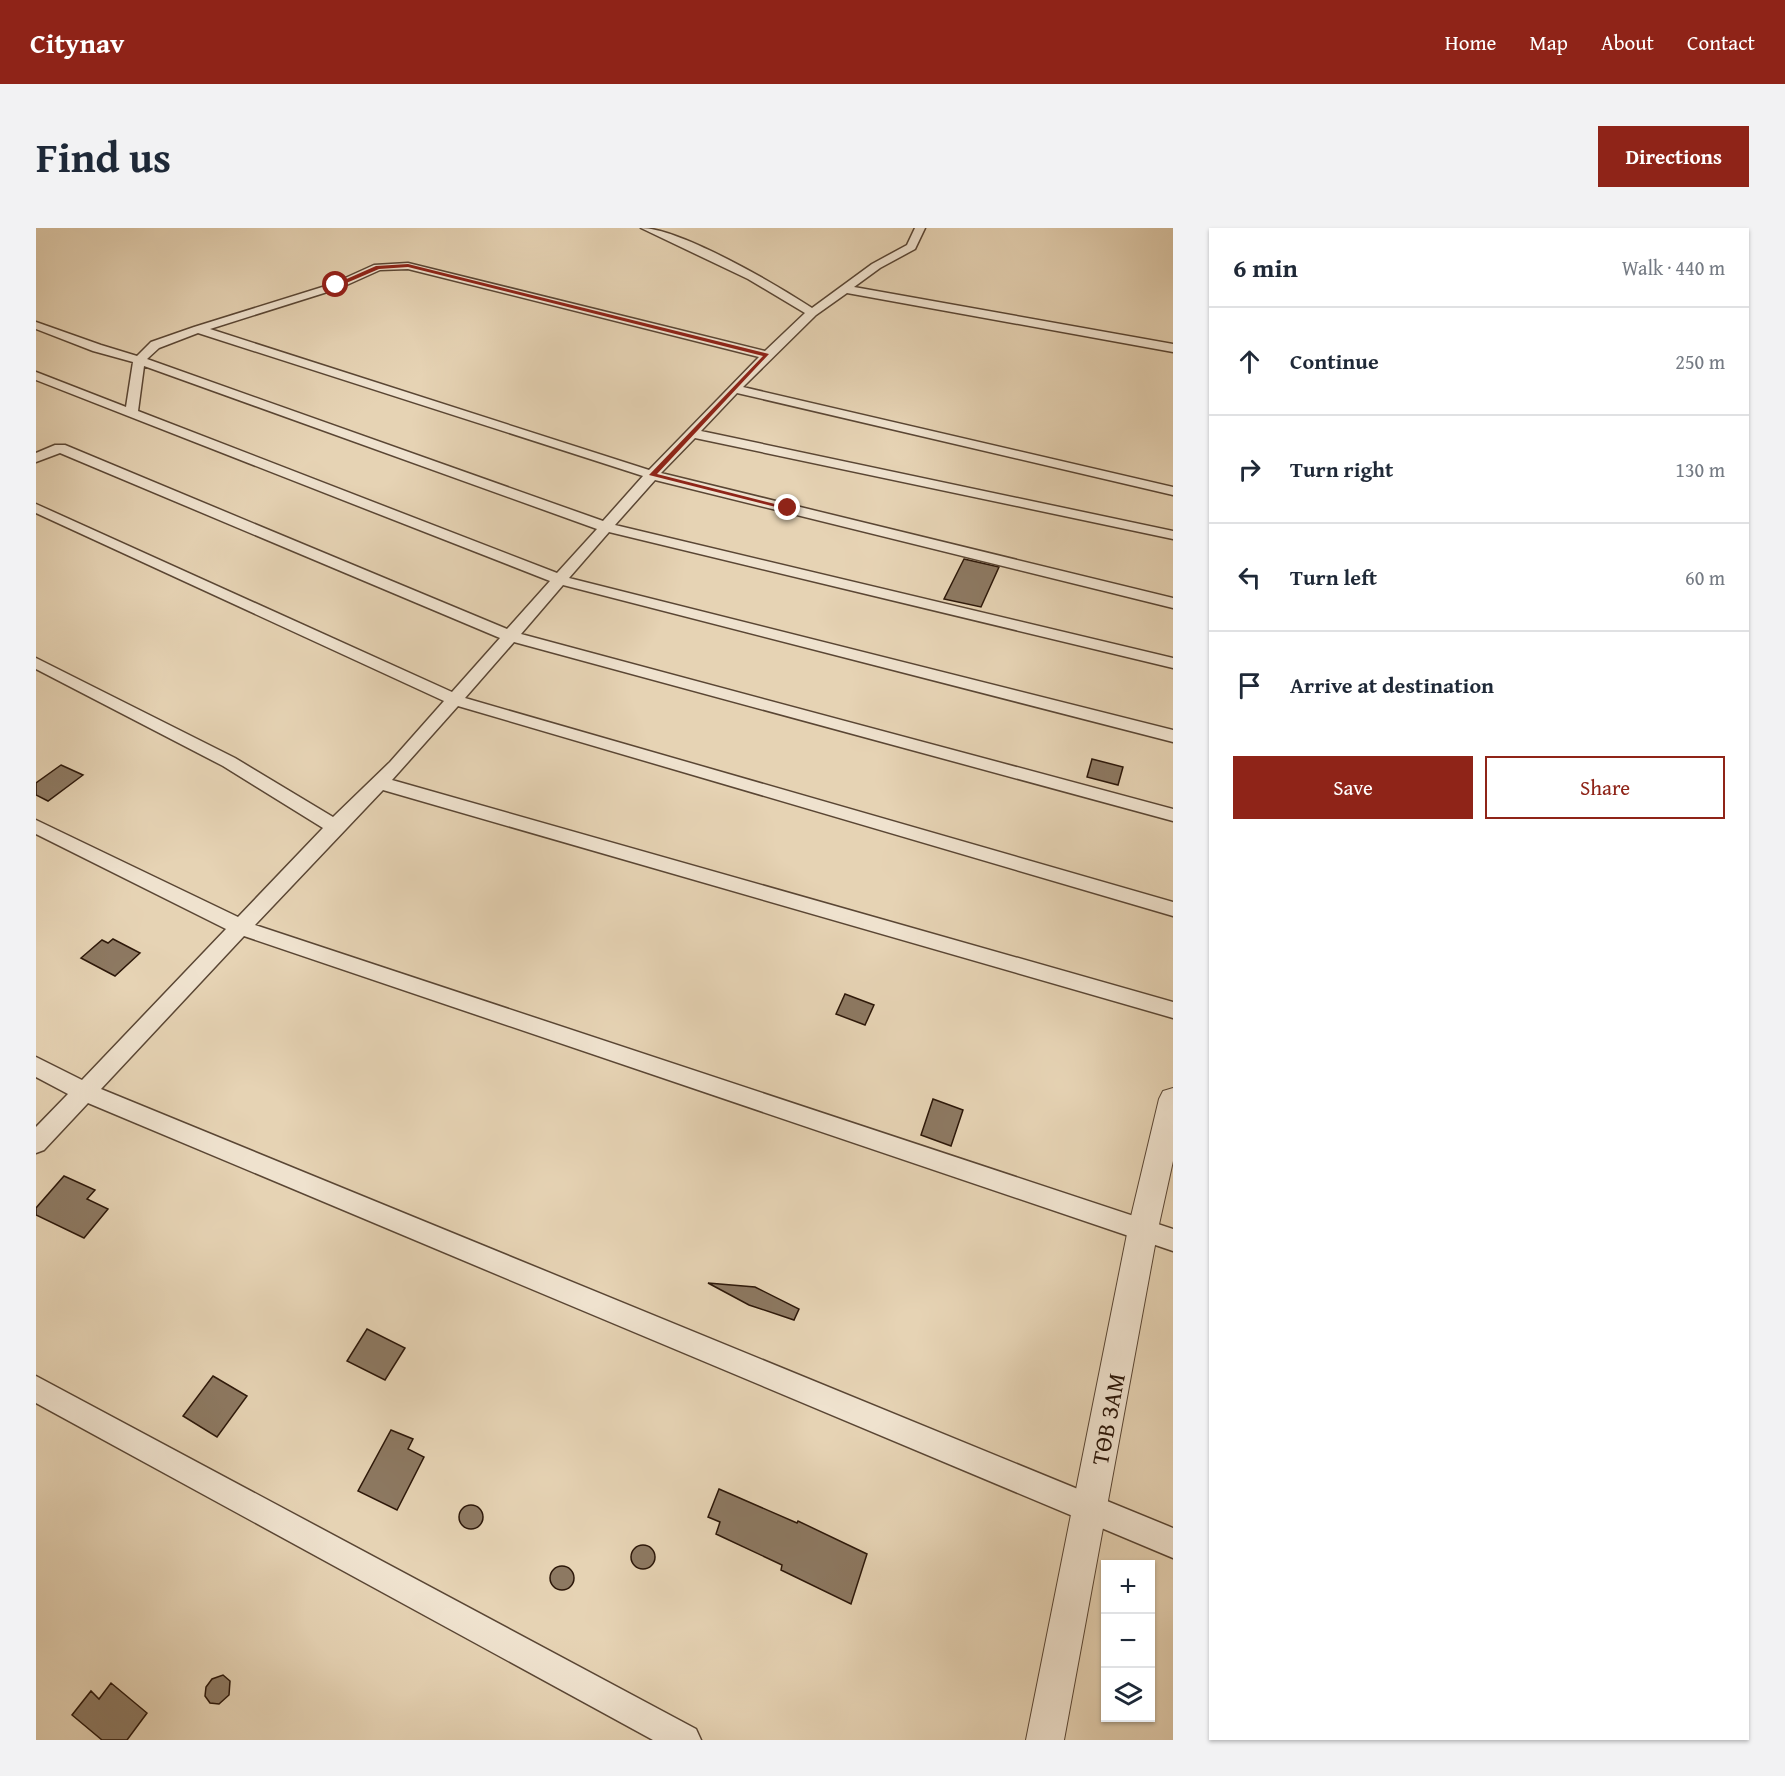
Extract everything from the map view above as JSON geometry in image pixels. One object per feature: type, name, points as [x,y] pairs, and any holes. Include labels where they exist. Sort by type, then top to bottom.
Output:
[{"type":"street","points":[[646,228],[698,250],[781,291],[812,313]]},
{"type":"street","points":[[36,1143],[242,928],[335,827],[380,783],[652,475],[735,388],[812,313],[876,266],[911,247],[920,228]]},
{"type":"street","points":[[132,412],[139,360],[154,345],[336,285],[378,267],[408,266],[767,355]]},
{"type":"street","points":[[844,289],[1173,348]]},
{"type":"street","points":[[36,326],[139,360],[606,527],[1173,663]]},
{"type":"street","points":[[198,329],[652,475],[1173,603]]},
{"type":"street","points":[[36,376],[560,580],[1173,736]]},
{"type":"street","points":[[735,388],[1173,491]]},
{"type":"street","points":[[692,433],[1173,535]]},
{"type":"street","points":[[36,458],[60,448],[510,636],[1173,815]]},
{"type":"street","points":[[36,508],[455,700],[1173,909]]},
{"type":"street","points":[[36,663],[229,762],[335,827]]},
{"type":"street","points":[[380,783],[1173,1010]]},
{"type":"street","points":[[36,826],[242,928],[1158,1234]]},
{"type":"street","points":[[36,1066],[85,1092],[1173,1543]]},
{"type":"street","name":"ТӨВ ЗАМ","points":[[1045,1740],[1091,1509],[1158,1234],[1173,1099]]},
{"type":"street","points":[[36,1389],[685,1740]]},
{"type":"building","points":[[964,559],[999,567],[981,607],[944,599]]},
{"type":"building","points":[[1092,759],[1123,767],[1118,785],[1087,777]]},
{"type":"building","points":[[61,765],[83,775],[48,801],[36,795],[36,783]]},
{"type":"building","points":[[113,939],[140,953],[115,976],[81,958],[102,940],[108,943]]},
{"type":"building","points":[[845,994],[874,1005],[865,1025],[836,1014]]},
{"type":"building","points":[[933,1099],[963,1110],[951,1146],[921,1135]]},
{"type":"building","points":[[64,1176],[95,1190],[87,1199],[108,1209],[84,1238],[36,1215],[36,1208]]},
{"type":"building","points":[[708,1283],[755,1287],[799,1309],[794,1320],[749,1305]]},
{"type":"building","points":[[367,1329],[405,1348],[385,1380],[347,1361]]},
{"type":"building","points":[[213,1376],[247,1396],[217,1437],[183,1416]]},
{"type":"building","points":[[391,1430],[413,1439],[408,1449],[424,1457],[397,1510],[358,1491]]},
{"type":"building","points":[[719,1489],[797,1523],[798,1521],[867,1554],[851,1604],[781,1570],[782,1565],[716,1534],[720,1522],[708,1517]]},
{"type":"building","points":[[471,1505],[476,1506],[482,1512],[482,1522],[476,1528],[471,1529],[466,1528],[460,1522],[459,1517],[460,1512],[466,1506]]},
{"type":"building","points":[[643,1545],[652,1548],[655,1557],[652,1566],[643,1569],[634,1566],[631,1557],[634,1548]]},
{"type":"building","points":[[562,1566],[571,1569],[574,1578],[571,1587],[562,1590],[553,1587],[550,1578],[553,1569]]},
{"type":"building","points":[[223,1675],[230,1681],[229,1695],[219,1704],[210,1703],[205,1696],[206,1687],[212,1679]]},
{"type":"building","points":[[111,1683],[147,1713],[127,1740],[102,1740],[72,1715],[91,1691],[99,1699]]},
{"type":"route","points":[[336,285],[378,267],[408,266],[767,355],[652,475],[788,508]]}]
